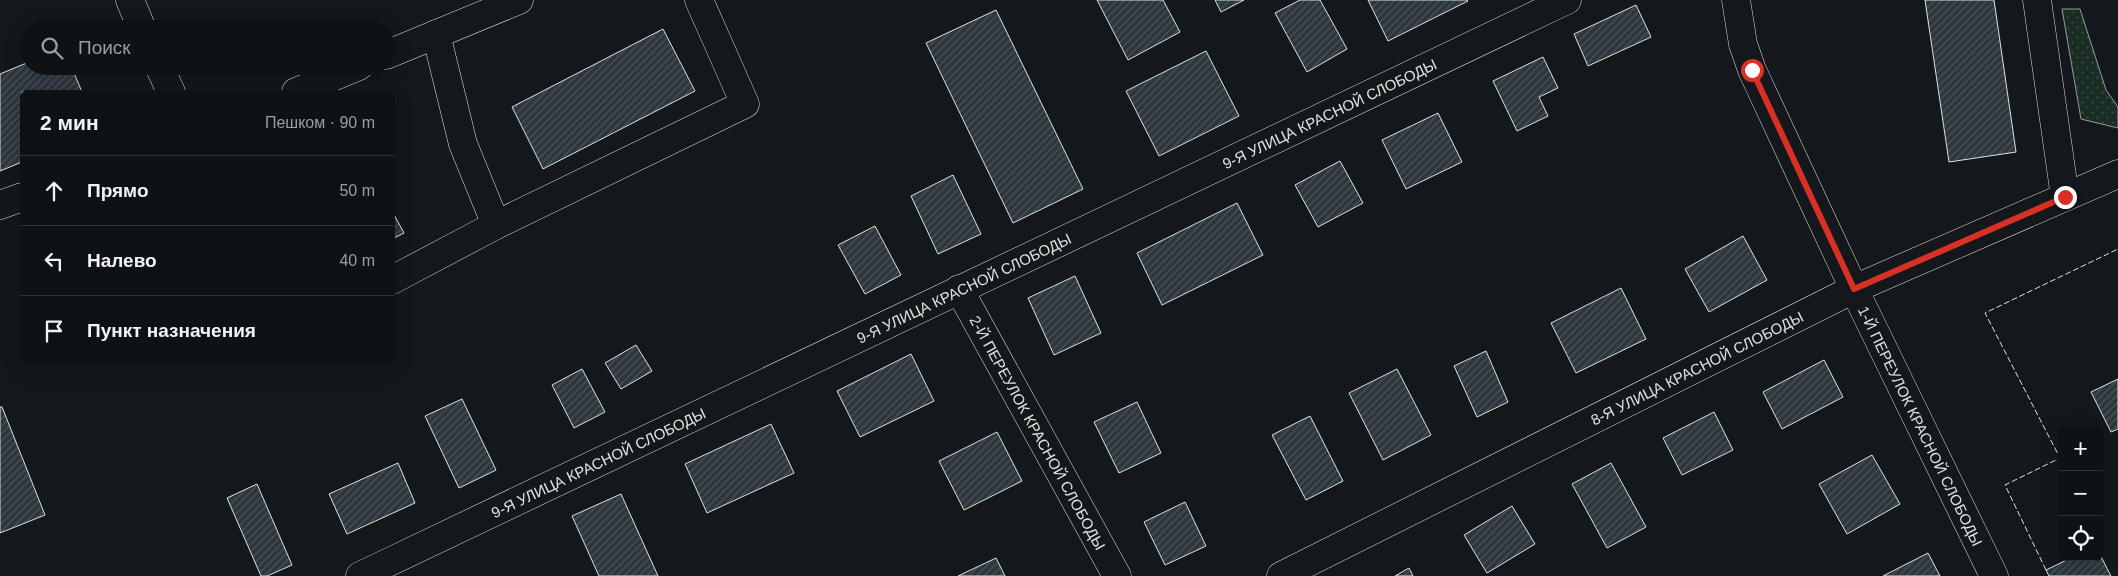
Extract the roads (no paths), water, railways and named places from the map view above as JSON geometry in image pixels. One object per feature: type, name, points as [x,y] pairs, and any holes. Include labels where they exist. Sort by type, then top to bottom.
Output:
[{"type":"street","points":[[130,0],[138,20]]},
{"type":"street","points":[[395,51],[519,0]]},
{"type":"street","points":[[395,278],[496,225],[745,104],[699,0]]},
{"type":"street","name":"9-Я УЛИЦА КРАСНОЙ СЛОБОДЫ","points":[[360,576],[1567,0]]},
{"type":"street","name":"1-Й ПЕРЕУЛОК КРАСНОЙ СЛОБОДЫ","points":[[1736,0],[1743,44],[1752,70],[1854,289],[1994,576]]},
{"type":"street","points":[[2037,0],[2065,197]]},
{"type":"street","points":[[436,34],[463,144],[496,225]]},
{"type":"street","points":[[163,75],[169,90]]},
{"type":"street","points":[[301,90],[337,75]]},
{"type":"street","name":"8-Я УЛИЦА КРАСНОЙ СЛОБОДЫ","points":[[1281,576],[1854,289],[2118,174]]},
{"type":"street","points":[[0,205],[20,198]]},
{"type":"street","name":"2-Й ПЕРЕУЛОК КРАСНОЙ СЛОБОДЫ","points":[[959,289],[1117,576]]}]
